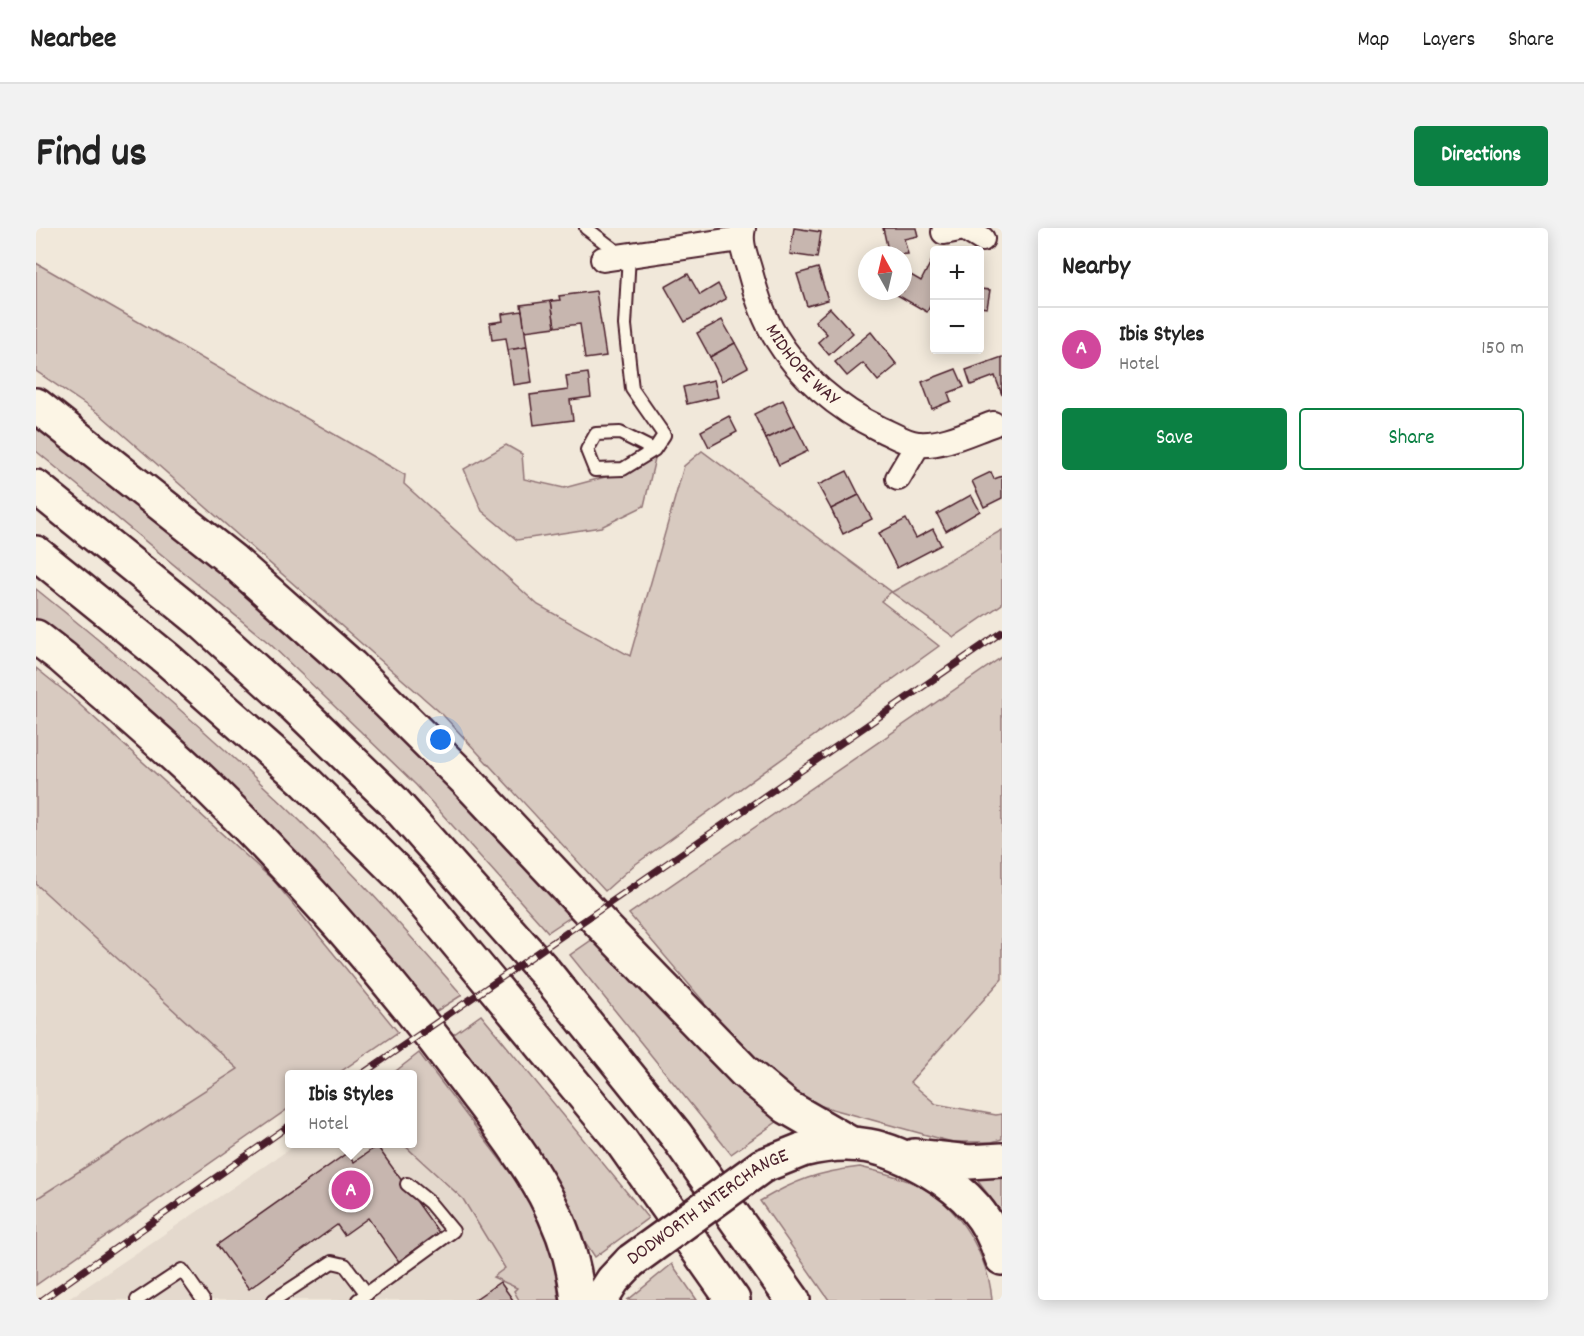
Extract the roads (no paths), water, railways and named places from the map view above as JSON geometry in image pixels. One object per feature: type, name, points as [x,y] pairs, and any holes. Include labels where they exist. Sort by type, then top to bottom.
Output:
[{"type":"highway","points":[[36,405],[233,561],[351,666],[467,781],[745,1072],[787,1107],[851,1144]]},
{"type":"highway","points":[[36,487],[201,621],[296,707],[392,800],[545,972],[676,1135],[793,1300]]},
{"type":"highway","points":[[36,553],[167,658],[305,781],[406,881],[619,1138],[733,1300]]},
{"type":"highway","points":[[36,637],[62,657],[211,790],[327,911],[439,1046],[515,1148],[549,1199],[561,1224],[569,1250],[578,1300]]},
{"type":"highway","name":"DODWORTH INTERCHANGE","points":[[600,1300],[613,1280],[631,1261],[762,1166],[824,1144],[876,1147],[900,1154],[964,1194],[992,1232],[1002,1258]]},
{"type":"highway","points":[[900,1154],[969,1162],[1002,1160]]},
{"type":"street","name":"MIDHOPE WAY","points":[[618,257],[742,234],[758,298],[774,334],[790,358],[816,385],[858,418],[901,439],[918,444],[941,442],[993,424]]},
{"type":"street","points":[[898,478],[918,444]]},
{"type":"lane","points":[[586,228],[618,257],[632,389],[664,435],[654,450],[623,468],[595,470],[587,450],[596,434],[620,433],[654,450]]},
{"type":"lane","points":[[274,1300],[332,1262],[345,1265],[362,1297],[453,1231],[429,1202],[407,1184]]},
{"type":"lane","points":[[137,1300],[182,1270],[203,1300]]},
{"type":"railway","points":[[368,1070],[1002,632]]},
{"type":"railway","points":[[42,1300],[285,1129]]},
{"type":"place","name":"Ibis Styles","points":[[351,1190]]}]
